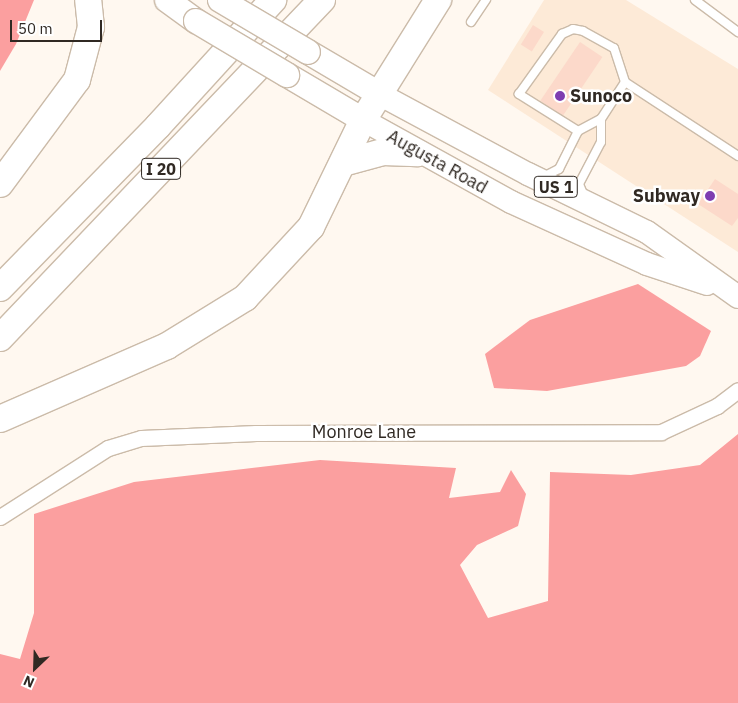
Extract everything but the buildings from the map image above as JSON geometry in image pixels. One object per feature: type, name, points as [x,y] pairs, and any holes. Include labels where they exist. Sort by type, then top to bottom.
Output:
[{"type":"highway","points":[[0,184],[77,80],[91,27],[88,0]]},
{"type":"highway","name":"Augusta Road","points":[[167,0],[196,21],[363,120]]},
{"type":"highway","name":"Augusta Road","points":[[220,0],[381,95]]},
{"type":"highway","name":"I 20","points":[[0,288],[158,126],[273,0]]},
{"type":"highway","name":"I 20","points":[[0,338],[322,0]]},
{"type":"highway","points":[[0,419],[167,346],[244,298],[311,227],[363,120],[381,95],[438,0]]},
{"type":"highway","points":[[343,163],[383,152],[418,153]]},
{"type":"main road","name":"Augusta Road","points":[[381,95],[539,179],[647,232],[731,293]]},
{"type":"main road","name":"Augusta Road","points":[[363,120],[418,153],[511,202],[647,264],[731,293]]},
{"type":"street","name":"Monroe Lane","points":[[0,517],[108,448],[141,438],[256,433],[661,432],[717,406],[738,390]]},
{"type":"lane","points":[[471,22],[486,0]]},
{"type":"lane","points":[[695,0],[738,32]]},
{"type":"lane","points":[[578,131],[520,94],[562,34],[573,29],[583,31],[614,48],[625,82],[738,156]]},
{"type":"lane","points":[[539,179],[559,169],[578,131],[601,119],[625,82]]},
{"type":"lane","points":[[586,202],[579,184],[601,142],[601,119]]},
{"type":"shaded area","points":[[0,0],[34,0],[16,44],[0,71]]},
{"type":"shaded area","points":[[544,0],[626,0],[738,69],[738,252],[488,90]]},
{"type":"shaded area","points":[[638,284],[711,331],[700,356],[686,366],[547,391],[494,388],[485,354],[530,320]]},
{"type":"shaded area","points":[[738,434],[738,703],[0,703],[0,654],[20,659],[34,613],[34,514],[134,482],[320,460],[456,468],[449,498],[500,492],[511,470],[526,494],[518,526],[477,545],[460,565],[488,618],[548,601],[550,472],[631,475],[700,465]]},
{"type":"place","name":"Sunoco","points":[[560,96]]},
{"type":"place","name":"Subway","points":[[710,196]]}]
